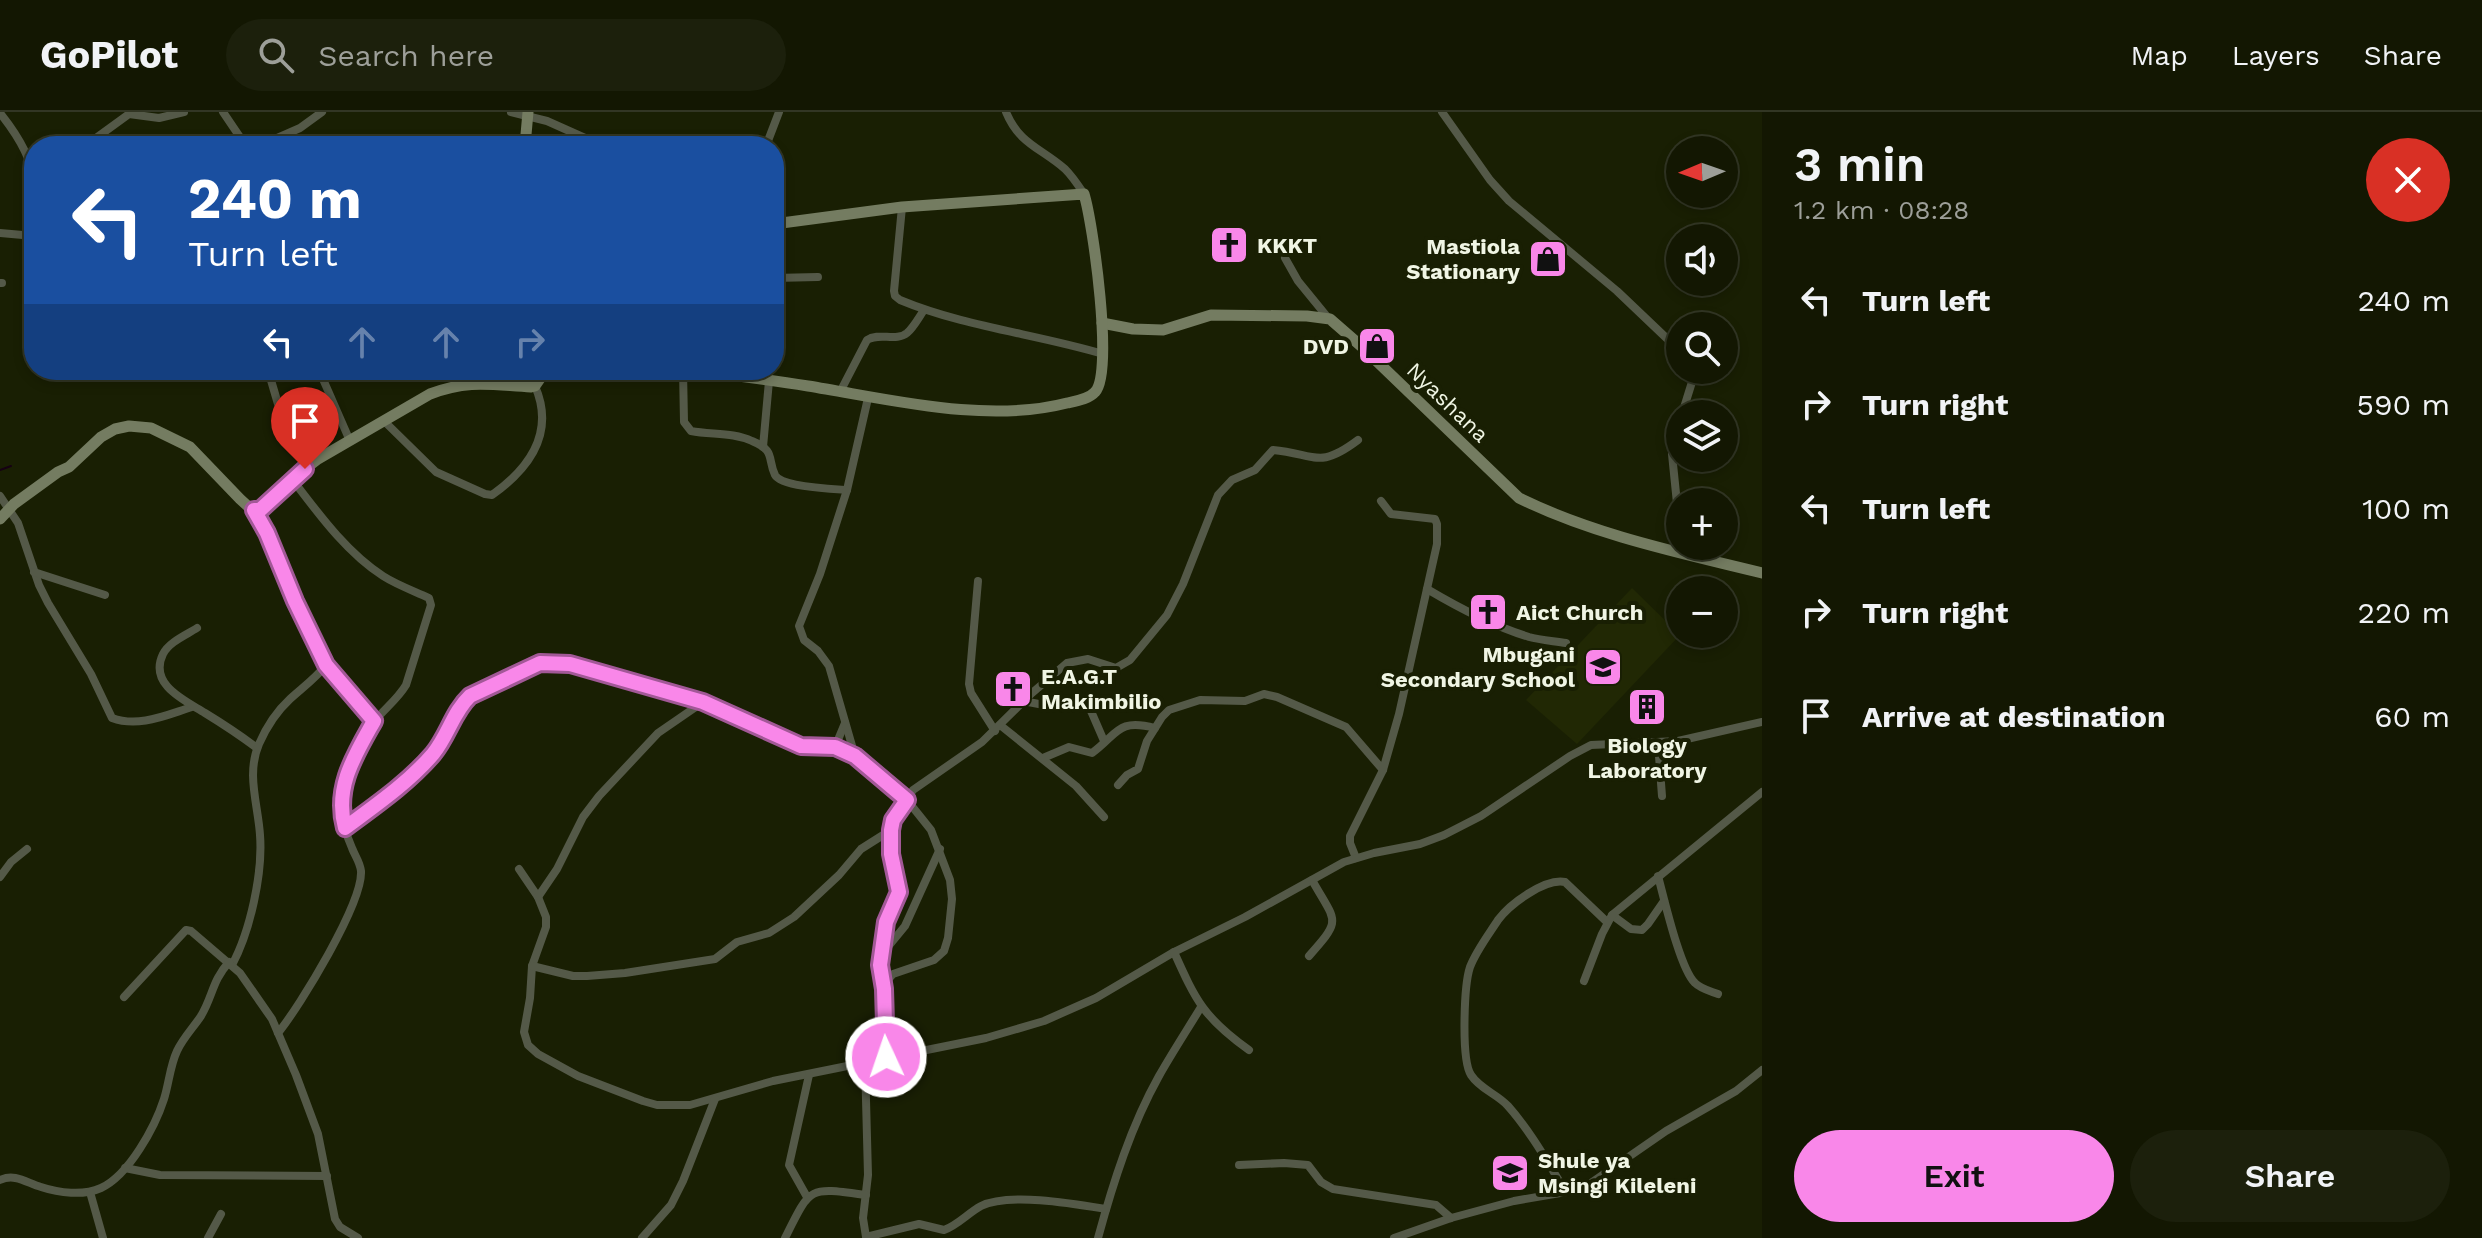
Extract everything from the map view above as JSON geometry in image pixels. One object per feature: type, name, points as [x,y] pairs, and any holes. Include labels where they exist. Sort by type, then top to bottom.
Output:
[{"type":"street","points":[[99,136],[129,114],[159,118],[184,112]]},
{"type":"street","points":[[223,112],[239,136]]},
{"type":"street","points":[[282,136],[300,128],[322,112]]},
{"type":"street","points":[[511,112],[528,114],[582,136]]},
{"type":"street","points":[[770,136],[779,112]]},
{"type":"street","points":[[762,380],[868,398],[995,411],[1054,407],[1082,400],[1098,389],[1103,354],[1102,323],[1091,216],[1084,194],[1063,167],[1030,146],[1006,112]]},
{"type":"street","points":[[1442,112],[1490,180],[1509,201],[1617,291],[1666,338]]},
{"type":"street","points":[[0,113],[24,149]]},
{"type":"street","points":[[526,136],[528,114]]},
{"type":"street","points":[[0,131],[8,123]]},
{"type":"street","points":[[784,223],[902,207],[1084,194]]},
{"type":"street","points":[[902,207],[895,296],[949,318],[1103,354]]},
{"type":"street","points":[[0,233],[24,235]]},
{"type":"street","points":[[1285,258],[1298,281],[1330,319]]},
{"type":"street","points":[[784,278],[818,277]]},
{"type":"street","points":[[840,392],[867,340],[872,336],[902,336],[924,310]]},
{"type":"street","points":[[1102,323],[1133,329],[1163,330],[1211,315],[1330,319]]},
{"type":"street","name":"Nyashana","points":[[1330,319],[1519,498],[1548,512],[1666,545]]},
{"type":"street","points":[[271,380],[288,438],[311,450],[318,459]]},
{"type":"street","points":[[323,380],[350,441]]},
{"type":"street","points":[[254,510],[260,510],[318,459],[430,394],[445,388],[493,383],[535,386],[539,380]]},
{"type":"street","points":[[683,380],[683,409],[687,427],[698,432],[738,436],[763,447],[770,454],[779,479],[847,490]]},
{"type":"street","points":[[763,447],[769,381]]},
{"type":"street","points":[[384,421],[436,472],[492,495],[538,445],[544,417],[542,401],[535,386]]},
{"type":"street","points":[[855,756],[829,666],[818,651],[804,640],[799,626],[820,574],[847,490],[868,398]]},
{"type":"street","points":[[0,519],[8,509],[69,467],[101,437],[115,429],[129,426],[151,428],[190,447],[254,510],[326,665],[374,721]]},
{"type":"street","points":[[886,1057],[881,955],[886,922],[899,892],[891,854],[891,830],[893,820],[907,800],[922,783],[954,764],[997,728],[1067,663],[1088,659],[1116,668],[1130,660],[1167,615],[1183,584],[1218,495],[1232,480],[1255,470],[1273,450],[1333,457],[1358,440]]},
{"type":"street","points":[[278,1033],[314,980],[360,883],[360,863],[345,828],[342,788],[374,721],[406,685],[431,601],[382,576],[370,566],[319,514],[292,479]]},
{"type":"street","points":[[0,496],[23,535],[34,572],[48,603],[91,674],[112,718],[127,723],[192,707]]},
{"type":"street","points":[[1356,858],[1350,836],[1383,770],[1399,714],[1437,544],[1435,519],[1391,514],[1381,501]]},
{"type":"street","name":"Nyashana","points":[[1717,560],[1762,573]]},
{"type":"street","points":[[34,572],[105,595]]},
{"type":"street","points":[[978,581],[969,684],[971,693],[997,728],[1043,758],[1076,786],[1104,817]]},
{"type":"street","points":[[1427,589],[1519,633],[1566,643]]},
{"type":"street","points":[[197,628],[170,645],[161,661],[164,683],[192,707],[257,748]]},
{"type":"street","points":[[345,828],[409,779],[434,752],[470,696],[540,663],[570,664],[703,702],[801,746],[835,747],[855,756],[907,800],[931,830],[950,880],[951,920],[944,951],[934,960],[893,974],[884,989]]},
{"type":"street","points":[[0,1180],[12,1177],[62,1192],[90,1192],[108,1184],[125,1168],[148,1135],[157,1116],[176,1052],[202,1014],[213,993],[217,976],[231,964],[251,915],[260,852],[253,776],[257,748],[287,701],[326,665]]},
{"type":"street","points":[[1118,785],[1138,769],[1147,741],[1162,717],[1176,706],[1211,699],[1245,701],[1257,695],[1270,694],[1346,727],[1383,770]]},
{"type":"street","points":[[1023,701],[1044,705],[1074,702],[1084,705],[1091,711],[1104,741]]},
{"type":"street","points":[[538,897],[557,869],[583,817],[599,796],[658,733],[703,702]]},
{"type":"street","points":[[519,869],[538,897],[546,917],[546,927],[532,966],[524,1032],[528,1045],[578,1076],[657,1105],[690,1105],[773,1081],[986,1038],[1044,1021],[1096,998],[1174,952],[1356,858],[1420,844],[1444,835],[1481,816],[1591,745],[1678,741],[1762,722]]},
{"type":"street","points":[[835,747],[845,723]]},
{"type":"street","points":[[1043,758],[1069,747],[1092,753],[1113,733],[1131,724],[1155,728]]},
{"type":"street","points":[[1658,743],[1662,796]]},
{"type":"street","points":[[1584,981],[1610,919],[1762,792]]},
{"type":"street","points":[[532,966],[573,976],[587,976],[715,959],[737,942],[769,933],[794,917],[839,875],[861,849],[891,830]]},
{"type":"street","points":[[0,877],[11,862],[27,849]]},
{"type":"street","points":[[881,955],[905,926],[940,849]]},
{"type":"street","points":[[1658,876],[1680,954],[1691,979],[1701,988],[1718,994]]},
{"type":"street","points":[[1309,956],[1331,931],[1333,923],[1312,880]]},
{"type":"street","points":[[1566,1192],[1524,1124],[1504,1102],[1479,1085],[1469,1073],[1465,1034],[1467,979],[1473,960],[1500,918],[1525,896],[1553,882],[1565,882],[1610,919],[1631,929],[1642,930],[1664,901]]},
{"type":"street","points":[[124,997],[186,930],[231,964],[260,999],[278,1033],[318,1134],[335,1219],[340,1227],[358,1238]]},
{"type":"street","points":[[1174,952],[1201,1007],[1249,1050]]},
{"type":"street","points":[[1098,1238],[1121,1164],[1152,1090],[1201,1007]]},
{"type":"street","points":[[865,1062],[868,1175],[863,1218],[866,1237],[919,1224],[944,1230],[983,1205],[1000,1202],[1040,1200],[1106,1209]]},
{"type":"street","points":[[1394,1238],[1451,1218],[1588,1185],[1666,1131],[1736,1091],[1762,1070]]},
{"type":"street","points":[[807,1197],[789,1165],[809,1075]]},
{"type":"street","points":[[642,1238],[671,1205],[715,1099]]},
{"type":"street","points":[[1239,1165],[1299,1162],[1308,1165],[1321,1182],[1333,1189],[1436,1205],[1451,1218]]},
{"type":"street","points":[[125,1168],[160,1175],[327,1176]]},
{"type":"street","points":[[785,1238],[798,1210],[807,1197],[817,1191],[866,1195]]},
{"type":"street","points":[[90,1192],[103,1238]]},
{"type":"street","points":[[208,1238],[221,1214]]},
{"type":"shaded area","name":"Mbugani Secondary School","points":[[1632,588],[1666,621],[1668,648],[1577,744],[1526,700]]},
{"type":"waterway","points":[[0,470],[11,466]]},
{"type":"place","name":"KKKT","points":[[1229,245]]},
{"type":"place","name":"Mastiola Stationary","points":[[1548,259]]},
{"type":"place","name":"DVD","points":[[1377,346]]},
{"type":"place","name":"Aict Church","points":[[1488,612]]},
{"type":"place","name":"Mbugani Secondary School","points":[[1603,667]]},
{"type":"place","name":"E.A.G.T Makimbilio","points":[[1013,689]]},
{"type":"place","name":"Biology Laboratory","points":[[1647,707]]},
{"type":"place","name":"Shule ya Msingi Kileleni","points":[[1510,1173]]},
{"type":"route","points":[[305,469],[260,510],[254,510],[326,665],[374,721],[342,788],[345,828],[409,779],[434,752],[470,696],[540,663],[570,664],[703,702],[801,746],[835,747],[855,756],[907,800],[893,820],[891,830],[891,854],[899,892],[886,922],[880,965],[884,989],[886,1057]]}]
